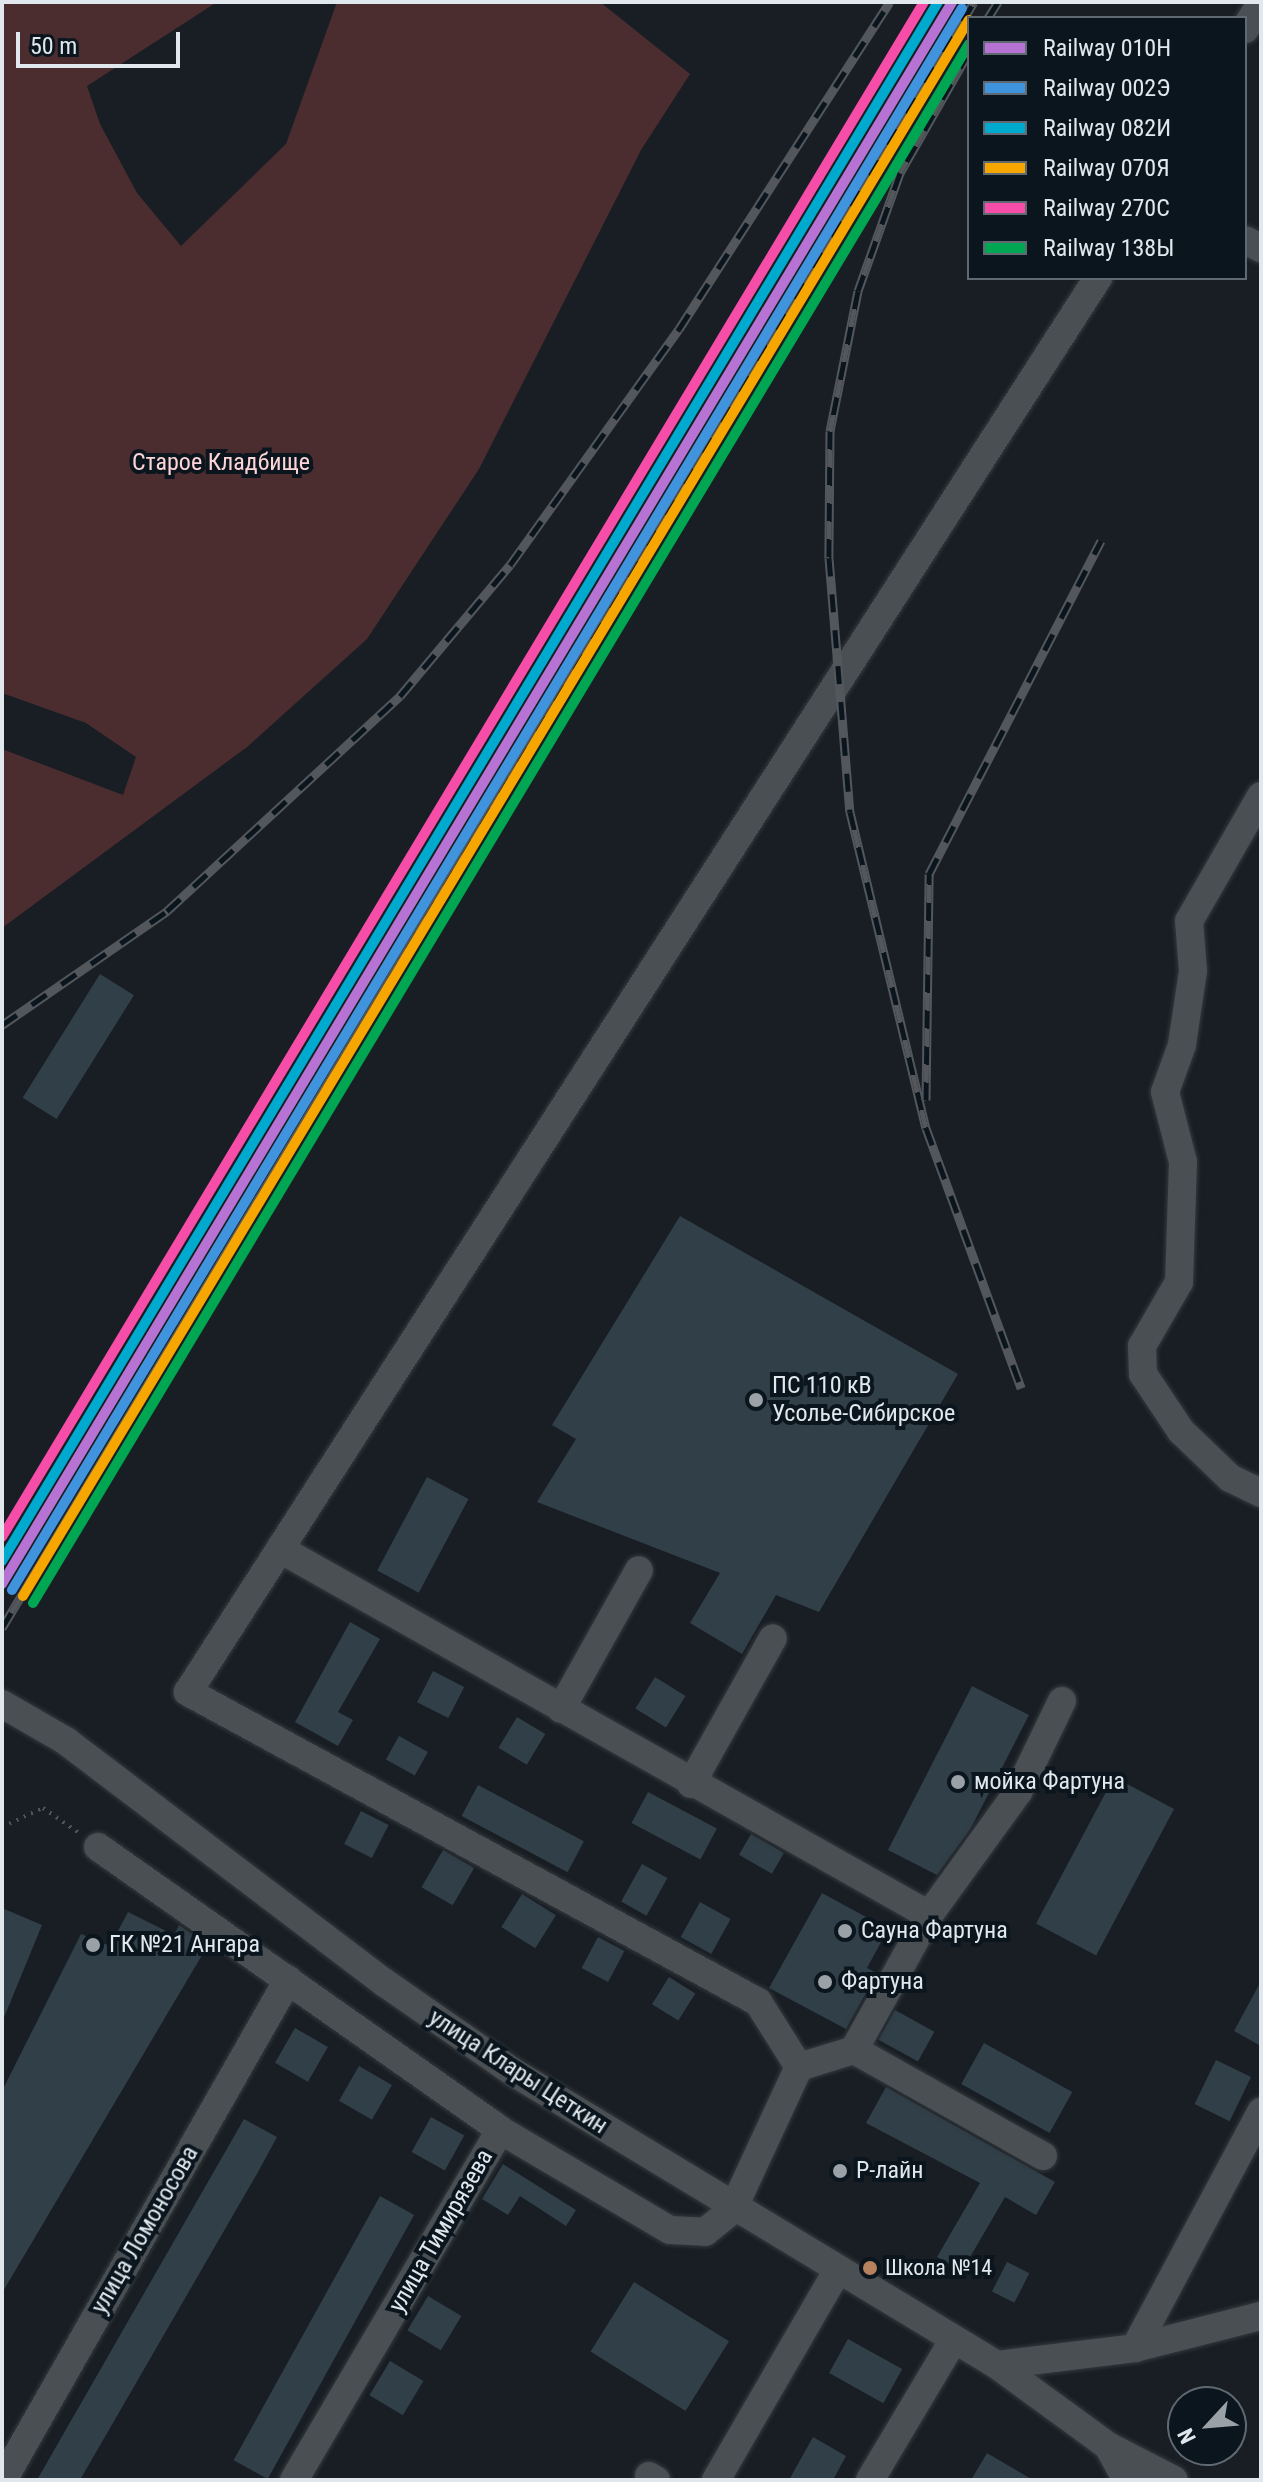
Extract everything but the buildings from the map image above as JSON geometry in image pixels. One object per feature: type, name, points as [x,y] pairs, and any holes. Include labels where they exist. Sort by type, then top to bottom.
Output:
[{"type":"street","points":[[1247,26],[1261,3]]},
{"type":"street","points":[[799,2067],[758,2002],[188,1692],[1097,280]]},
{"type":"street","points":[[1261,796],[1189,921],[1193,971],[1182,1045],[1165,1092],[1183,1162],[1179,1282],[1142,1346],[1143,1374],[1181,1431],[1230,1478],[1261,1493]]},
{"type":"street","points":[[280,1549],[691,1784],[929,1915]]},
{"type":"street","points":[[561,1709],[639,1570]]},
{"type":"street","points":[[691,1784],[773,1638]]},
{"type":"street","points":[[733,2209],[799,2067],[854,2050],[929,1915],[1018,1792],[1062,1701]]},
{"type":"street","name":"улица Клары Цеткин","points":[[2,1704],[66,1741],[385,1983],[513,2072],[733,2209],[997,2365],[1108,2446]]},
{"type":"street","points":[[98,1847],[500,2130]]},
{"type":"street","name":"улица Ломоносова","points":[[3,2480],[288,1980]]},
{"type":"street","points":[[854,2050],[1043,2156]]},
{"type":"street","points":[[1135,2348],[1261,2112]]},
{"type":"street","name":"улица Тимирязева","points":[[294,2480],[500,2130],[670,2230],[705,2232],[733,2209]]},
{"type":"street","points":[[716,2480],[837,2271]]},
{"type":"street","points":[[997,2365],[1135,2348],[1261,2316]]},
{"type":"street","points":[[880,2477],[953,2341]]},
{"type":"street","points":[[1108,2446],[1127,2480]]},
{"type":"street","points":[[1108,2446],[1174,2480]]},
{"type":"path","points":[[2,1827],[43,1808],[98,1847]]},
{"type":"green space","name":"Старое Кладбище","points":[[2,2],[217,2],[87,86],[100,124],[137,193],[181,246],[286,144],[337,2],[600,2],[690,74],[641,150],[479,469],[367,639],[247,747],[2,928],[2,749],[123,795],[136,757],[86,723],[2,693]]},
{"type":"railway","points":[[2,1025],[167,911],[400,696],[510,565],[679,329],[890,2]]},
{"type":"railway","points":[[2,1628],[974,2]]},
{"type":"railway","points":[[989,16],[998,2]]},
{"type":"railway","points":[[967,56],[900,173],[858,291],[830,431],[829,558],[850,812],[926,1128],[1021,1388]]},
{"type":"railway","points":[[926,1100],[929,874],[1101,541]]},
{"type":"rail line","name":"270С","points":[[2,1537],[924,2]]},
{"type":"rail line","name":"082И","points":[[2,1561],[938,2]]},
{"type":"rail line","name":"010Н","points":[[2,1584],[952,2]]},
{"type":"rail line","name":"002Э","points":[[12,1590],[962,8]]},
{"type":"rail line","name":"070Я","points":[[23,1596],[967,23]]},
{"type":"rail line","name":"138Ы","points":[[33,1603],[967,47]]},
{"type":"place","name":"ПС 110 кВ Усолье-Сибирское","points":[[756,1400]]},
{"type":"place","name":"мойка Фартуна","points":[[958,1782]]},
{"type":"place","name":"Сауна Фартуна","points":[[845,1931]]},
{"type":"place","name":"ГК №21 Ангара","points":[[93,1945]]},
{"type":"place","name":"Фартуна","points":[[825,1982]]},
{"type":"place","name":"Р-лайн","points":[[840,2171]]},
{"type":"place","name":"Школа №14","points":[[870,2268]]}]
